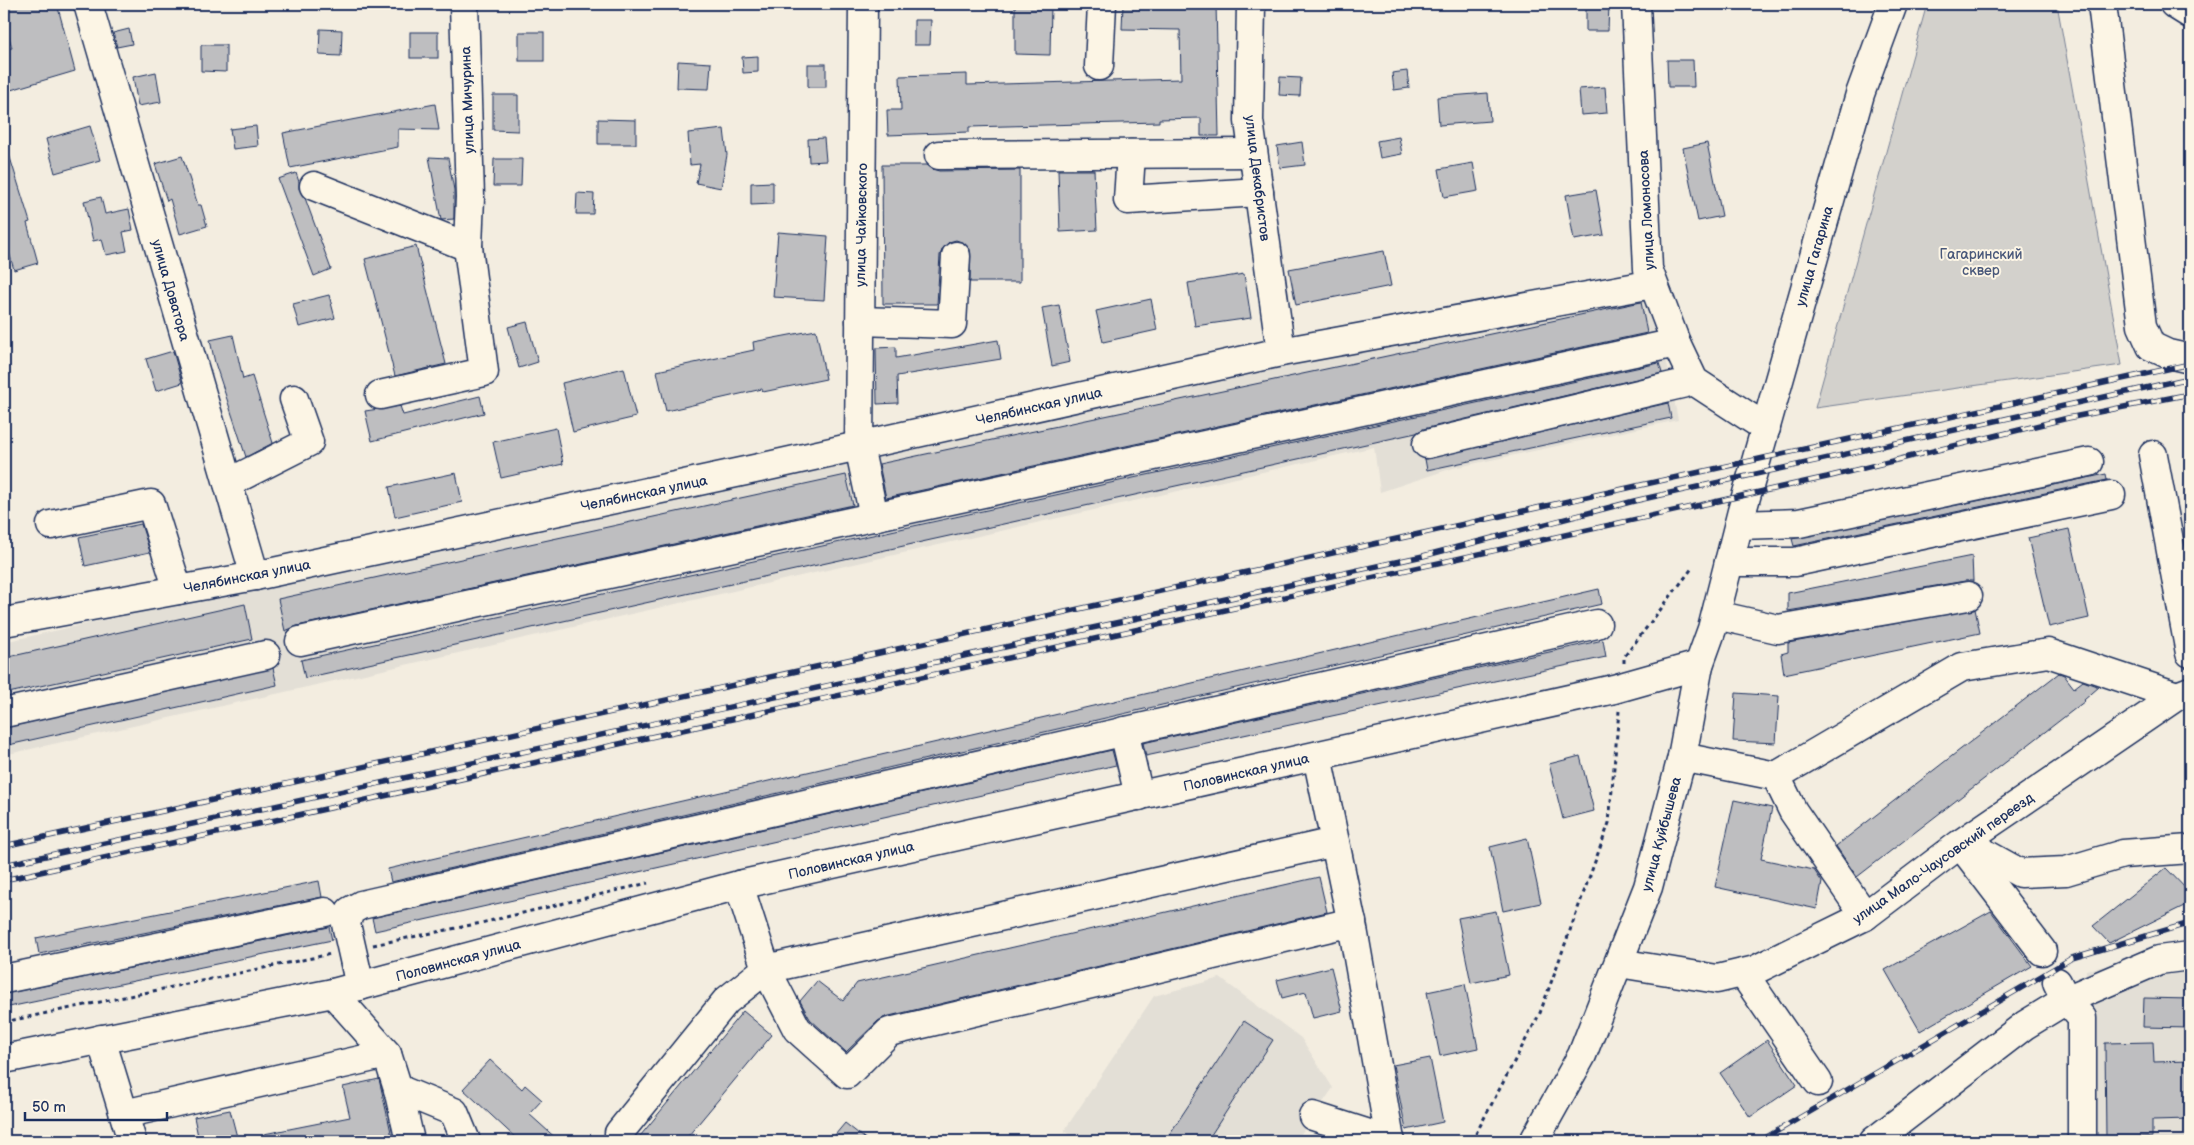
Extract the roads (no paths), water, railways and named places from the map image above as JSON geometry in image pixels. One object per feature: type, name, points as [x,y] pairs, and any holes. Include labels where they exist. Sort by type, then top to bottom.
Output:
[{"type":"street","name":"улица Доватора","points":[[88,4],[255,576]]},
{"type":"street","name":"улица Мичурина","points":[[380,395],[484,372],[468,247],[470,196],[464,4]]},
{"type":"street","name":"улица Чайковского","points":[[863,4],[859,446],[874,516]]},
{"type":"street","points":[[1099,66],[1102,4]]},
{"type":"street","name":"улица Декабристов","points":[[1251,4],[1249,122],[1281,352]]},
{"type":"street","name":"улица Ломоносова","points":[[1636,4],[1648,269],[1676,343],[1694,381]]},
{"type":"street","name":"улица Гагарина","points":[[1741,518],[1860,94],[1893,4]]},
{"type":"street","points":[[2102,4],[2142,326],[2151,346],[2168,354],[2186,358]]},
{"type":"street","points":[[2174,4],[2190,14]]},
{"type":"street","points":[[939,155],[1253,153]]},
{"type":"street","points":[[1131,154],[1128,200],[1259,192]]},
{"type":"street","points":[[314,186],[468,247]]},
{"type":"street","points":[[860,321],[952,324],[956,256]]},
{"type":"street","name":"Челябинская улица","points":[[4,622],[255,576],[859,446],[1281,352],[1653,284]]},
{"type":"street","points":[[300,641],[1676,343]]},
{"type":"street","points":[[1427,444],[1694,381],[1766,428]]},
{"type":"street","points":[[228,483],[309,442],[294,399]]},
{"type":"street","points":[[2153,455],[2190,653]]},
{"type":"street","points":[[1741,518],[1799,523],[2089,462]]},
{"type":"street","points":[[1729,562],[1795,562],[2111,495]]},
{"type":"street","points":[[2181,501],[2190,551]]},
{"type":"street","points":[[51,525],[151,504],[178,590]]},
{"type":"street","name":"улица Куйбышева","points":[[1534,1141],[1582,1055],[1648,887],[1682,757],[1699,665],[1716,615],[1741,518]]},
{"type":"street","points":[[1716,615],[1778,629],[1968,596]]},
{"type":"street","points":[[360,986],[346,924],[350,911],[361,905],[1597,624]]},
{"type":"street","points":[[1682,757],[1776,776],[1962,667],[2048,652],[2184,694]]},
{"type":"street","points":[[4,713],[266,655]]},
{"type":"street","name":"Половинская улица","points":[[4,1059],[333,993],[739,886],[1621,687],[1699,665]]},
{"type":"street","name":"улица Мало-Чаусовский переезд","points":[[1619,963],[1717,979],[1755,970],[1865,916],[1966,841],[2184,694]]},
{"type":"street","points":[[1124,731],[1139,796]]},
{"type":"street","points":[[1314,1116],[1390,1141],[1352,922],[1317,756]]},
{"type":"street","points":[[1776,776],[1793,811],[1865,916]]},
{"type":"street","points":[[1966,841],[2020,873],[2066,871],[2123,854],[2190,849]]},
{"type":"street","points":[[1966,841],[2042,951]]},
{"type":"street","points":[[619,1133],[726,1001],[766,969],[1335,842]]},
{"type":"street","points":[[739,886],[766,969],[797,1029],[847,1074],[889,1032],[1352,922]]},
{"type":"street","points":[[4,979],[324,912]]},
{"type":"street","points":[[1874,1141],[2025,1024],[2061,991],[2159,960],[2190,956]]},
{"type":"street","points":[[1743,973],[1818,1082]]},
{"type":"street","points":[[2061,991],[2082,1018],[2082,1141]]},
{"type":"street","points":[[333,993],[387,1054],[398,1089],[410,1141]]},
{"type":"street","points":[[101,1039],[132,1141]]},
{"type":"street","points":[[124,1114],[387,1054]]},
{"type":"street","points":[[398,1089],[454,1112],[466,1141]]},
{"type":"railway","points":[[4,846],[2190,364]]},
{"type":"railway","points":[[4,865],[1423,556],[1634,501],[2190,378]]},
{"type":"railway","points":[[4,880],[1827,477],[2068,418],[2190,394]]},
{"type":"railway","points":[[1760,1141],[2072,958],[2190,923]]},
{"type":"park label","name":"Гагаринский сквер","points":[[1981,262]]}]
